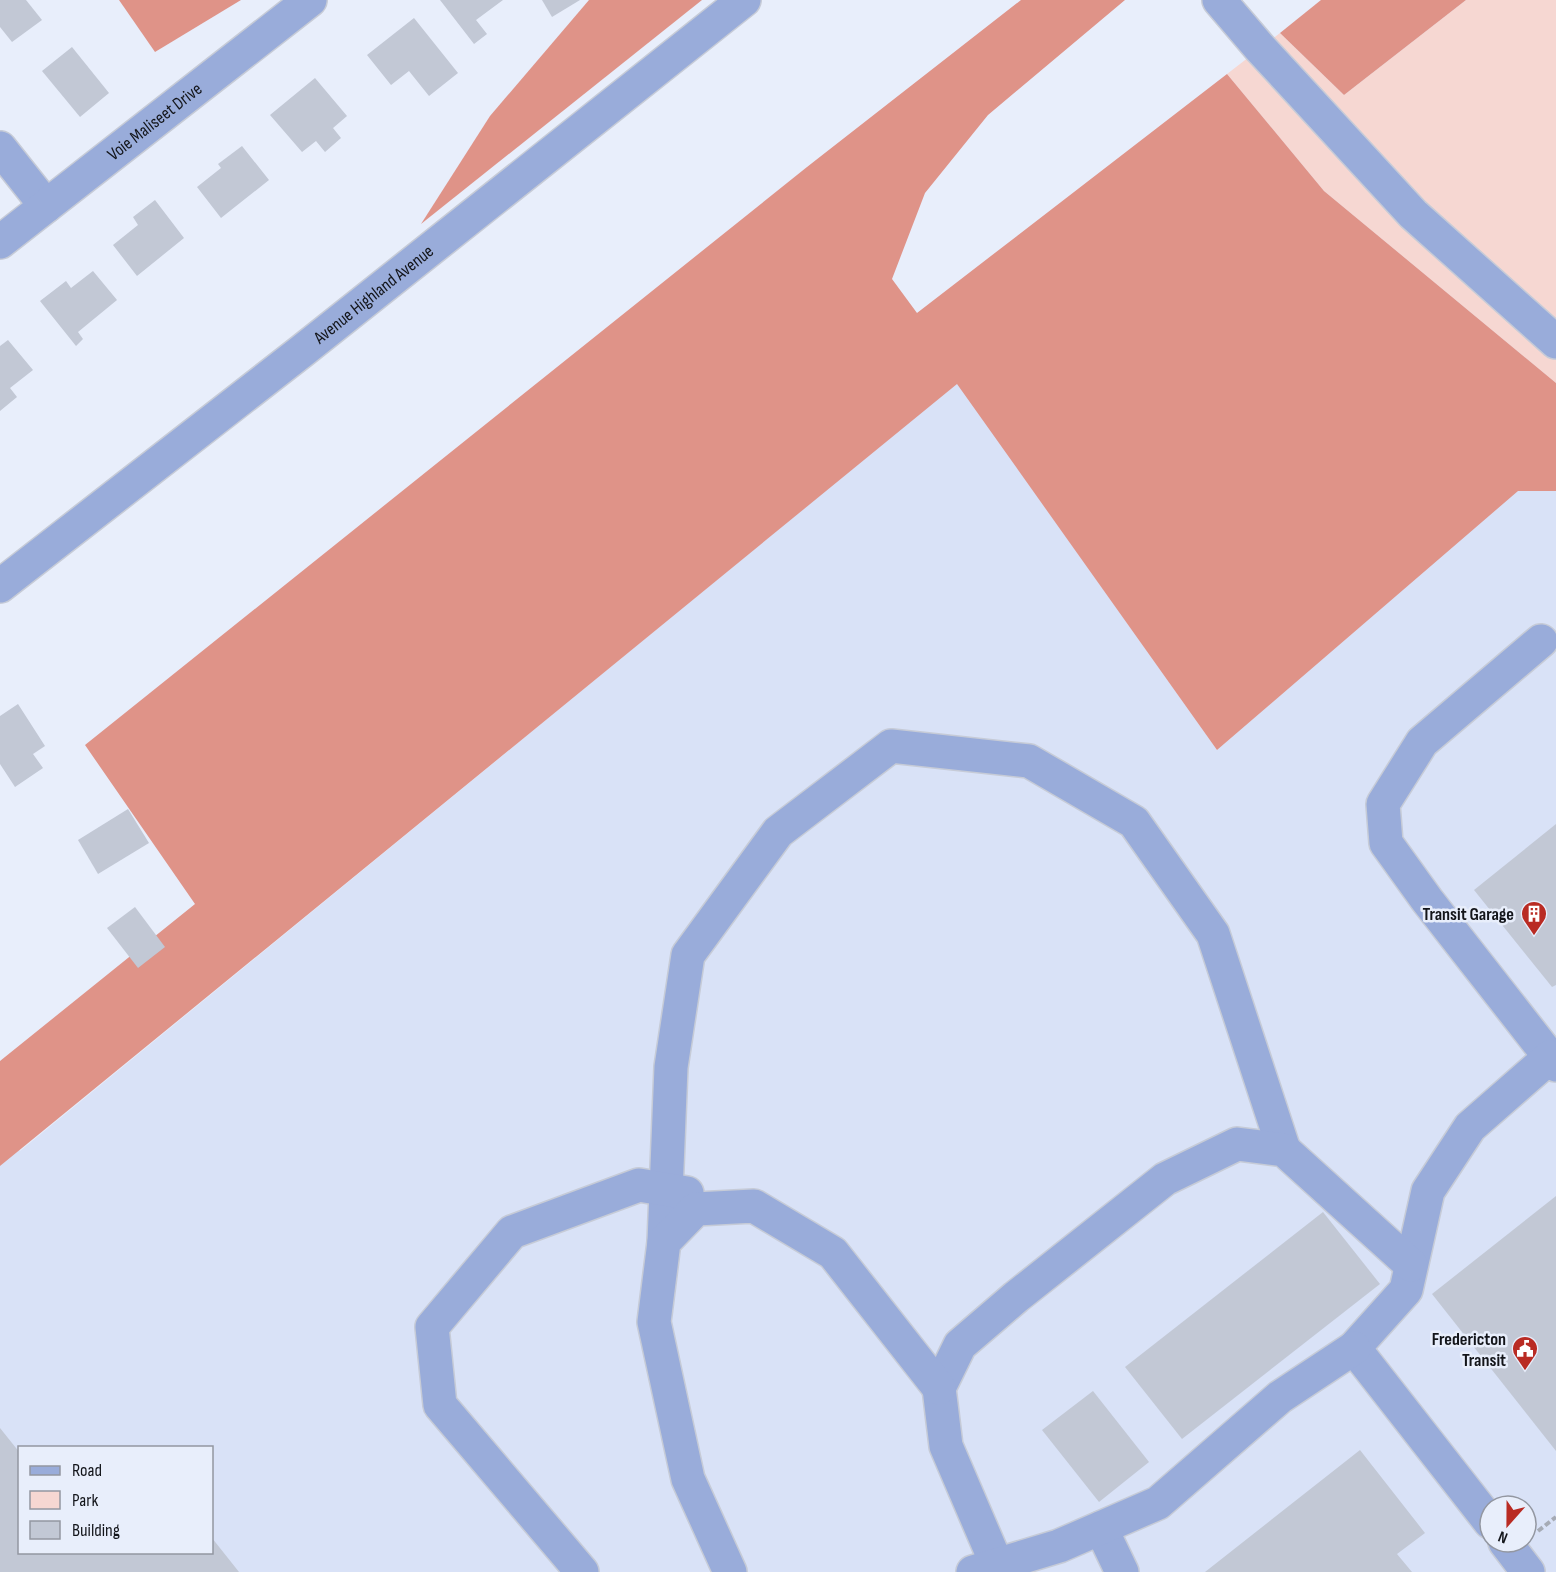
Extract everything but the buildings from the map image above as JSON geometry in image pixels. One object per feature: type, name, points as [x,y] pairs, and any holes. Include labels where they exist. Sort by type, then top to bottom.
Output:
[{"type":"street","name":"Voie Maliseet Drive","points":[[0,242],[310,0]]},
{"type":"street","name":"Avenue Highland Avenue","points":[[0,586],[302,351],[744,0]]},
{"type":"street","points":[[1219,0],[1260,48],[1413,214],[1556,342]]},
{"type":"street","points":[[0,148],[46,206]]},
{"type":"street","points":[[582,1572],[440,1405],[432,1327],[512,1232],[639,1185],[754,1206],[833,1253],[939,1388],[946,1446],[985,1568],[1059,1546],[1158,1503],[1280,1397],[1354,1348],[1406,1290],[1428,1191],[1470,1127],[1553,1061],[1427,900],[1386,843],[1383,804],[1422,742],[1541,641]]},
{"type":"street","points":[[730,1572],[688,1479],[654,1322],[664,1242],[670,1067],[688,955],[778,832],[891,746],[1029,761],[1134,822],[1214,934],[1284,1150],[1412,1265]]},
{"type":"street","points":[[939,1388],[960,1345],[1016,1297],[1165,1179],[1237,1144],[1284,1150]]},
{"type":"street","points":[[664,1242],[696,1209],[754,1206]]},
{"type":"street","points":[[1354,1348],[1478,1507]]},
{"type":"street","points":[[1101,1528],[1122,1572]]},
{"type":"street","points":[[1524,1554],[1528,1572]]},
{"type":"path","points":[[1538,1528],[1556,1517]]},
{"type":"shaded area","points":[[119,0],[241,0],[155,52]]},
{"type":"shaded area","points":[[589,0],[702,0],[421,224],[490,116]]},
{"type":"shaded area","points":[[1021,0],[1125,0],[988,115],[925,193],[892,279],[917,313],[1227,74],[1324,191],[1556,383],[1556,491],[1518,491],[1217,750],[957,384],[0,1166],[0,1061],[195,904],[85,745],[807,167]]},
{"type":"shaded area","points":[[1321,0],[1466,0],[1344,95],[1280,33]]},
{"type":"shaded area","points":[[957,383],[1217,750],[1518,490],[1556,491],[1556,1572],[0,1572],[0,1125],[20,1151]]},
{"type":"green space","points":[[1466,0],[1556,0],[1556,383],[1324,191],[1227,74],[1280,33],[1344,95]]},
{"type":"place","name":"Transit Garage","points":[[1534,937]]},
{"type":"place","name":"Fredericton Transit","points":[[1525,1372]]}]
